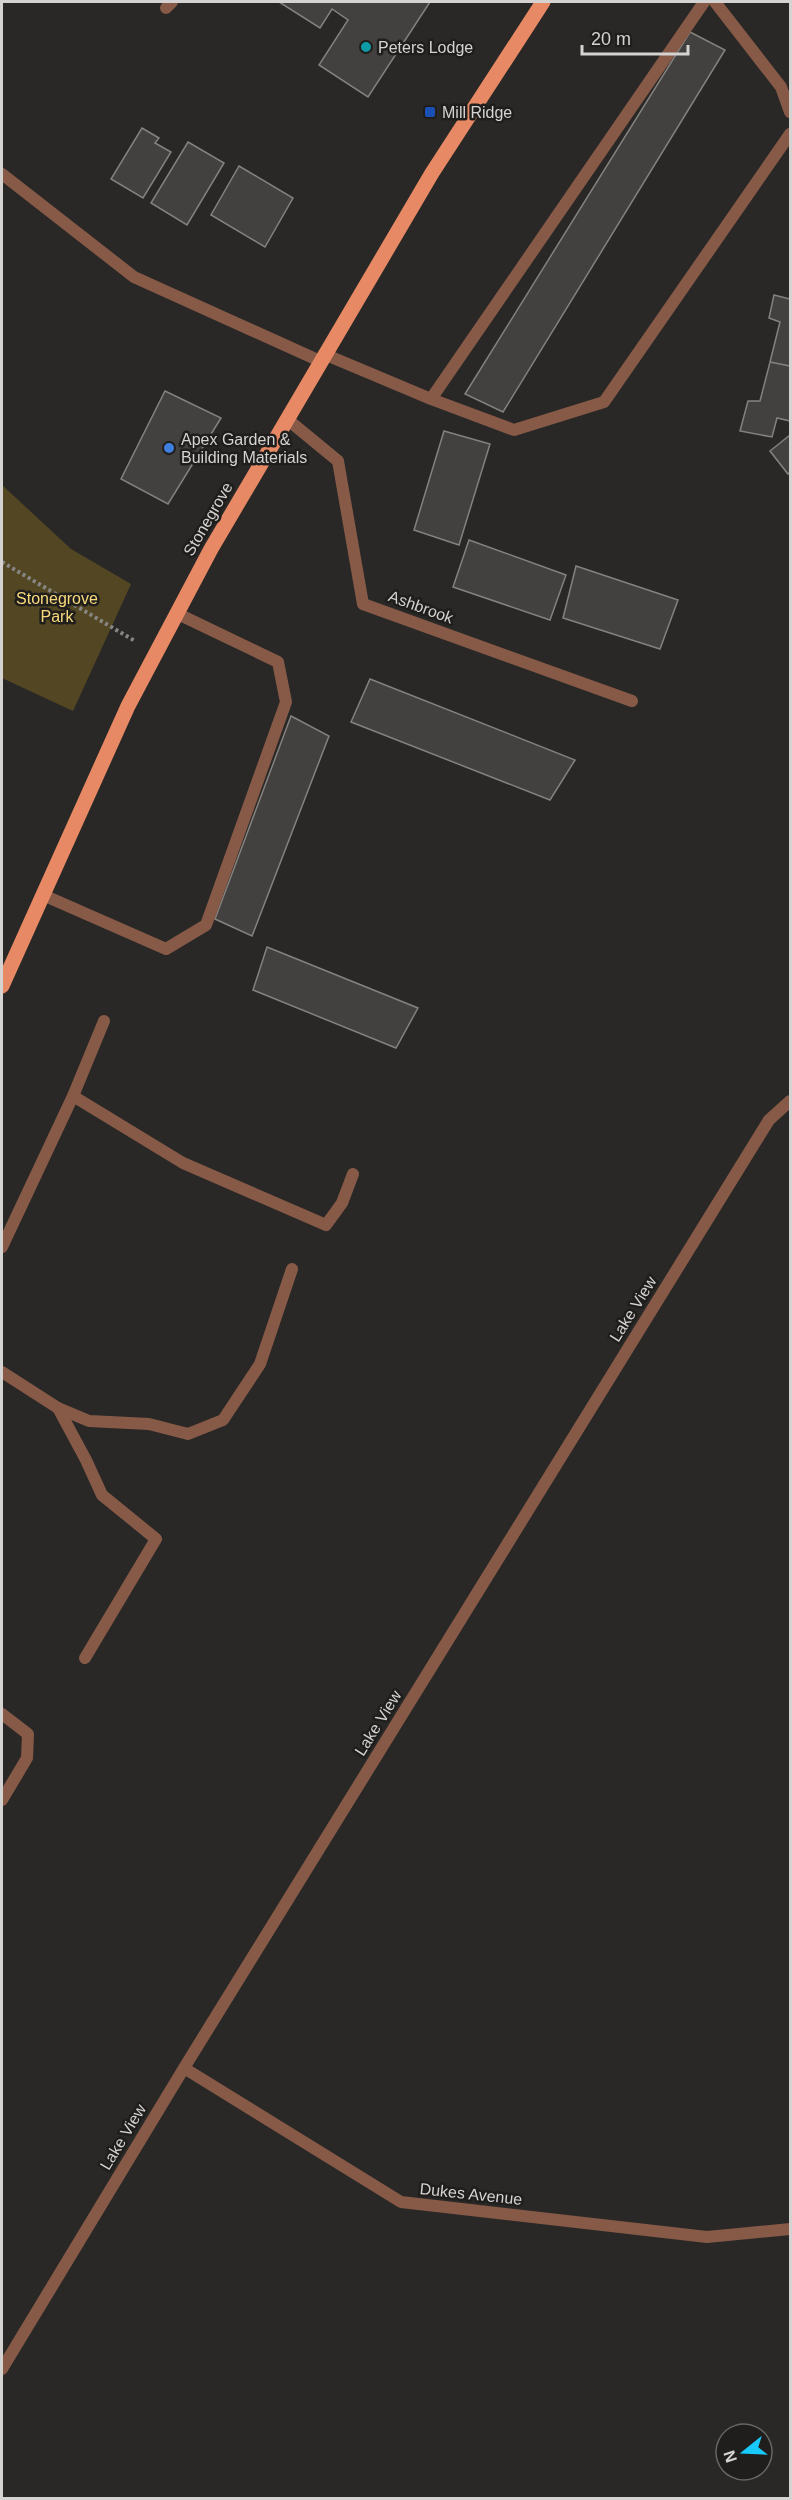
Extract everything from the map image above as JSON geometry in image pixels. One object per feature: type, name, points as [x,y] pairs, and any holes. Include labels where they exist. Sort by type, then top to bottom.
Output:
[{"type":"main road","name":"Stonegrove","points":[[2,986],[128,706],[176,613],[322,358],[432,173],[543,2]]},
{"type":"street","points":[[432,399],[704,2]]},
{"type":"street","points":[[716,2],[781,87],[790,112]]},
{"type":"street","points":[[2,174],[135,277],[322,358],[514,430],[604,402],[790,134]]},
{"type":"street","name":"Ashbrook","points":[[287,419],[338,461],[363,604],[632,700]]},
{"type":"street","points":[[44,895],[166,949],[206,925],[286,702],[278,662],[176,613]]},
{"type":"street","points":[[2,1247],[73,1096],[104,1021]]},
{"type":"street","points":[[73,1096],[183,1163],[326,1225],[342,1203],[353,1174]]},
{"type":"street","name":"Lake View","points":[[2,2369],[184,2068],[769,1120],[790,1101]]},
{"type":"street","points":[[2,1371],[57,1408],[89,1421],[149,1424],[188,1434],[223,1420],[260,1364],[292,1269]]},
{"type":"street","points":[[57,1408],[102,1496],[156,1539],[85,1658]]},
{"type":"street","points":[[2,1714],[28,1734],[27,1758],[2,1800]]},
{"type":"street","name":"Dukes Avenue","points":[[184,2068],[401,2202],[707,2237],[790,2229]]},
{"type":"path","points":[[2,562],[156,653]]},
{"type":"green space","name":"Stonegrove Park","points":[[2,485],[71,549],[131,584],[73,711],[2,678]]},
{"type":"building","name":"Peters Lodge","points":[[279,2],[430,2],[368,97],[319,65],[348,20],[332,9],[320,28]]},
{"type":"building","points":[[690,32],[725,50],[503,412],[465,394]]},
{"type":"building","points":[[142,128],[159,138],[155,143],[171,152],[143,198],[111,179]]},
{"type":"building","points":[[188,142],[224,163],[187,225],[151,203]]},
{"type":"building","points":[[239,166],[293,198],[265,247],[211,215]]},
{"type":"building","points":[[774,295],[790,299],[790,366],[770,362],[780,322],[769,318]]},
{"type":"building","points":[[770,362],[790,366],[790,421],[777,418],[772,437],[740,431],[748,401],[760,401]]},
{"type":"building","name":"Apex Garden & Building Materials","points":[[165,391],[221,418],[168,504],[121,479]]},
{"type":"building","points":[[444,431],[490,444],[459,545],[414,530]]},
{"type":"building","points":[[790,435],[790,472],[788,474],[770,451]]},
{"type":"building","points":[[469,540],[566,575],[550,620],[453,587]]},
{"type":"building","points":[[576,566],[678,600],[660,649],[563,618]]},
{"type":"building","points":[[370,679],[575,760],[550,800],[351,722]]},
{"type":"building","points":[[291,716],[329,736],[252,936],[215,919]]},
{"type":"building","points":[[267,947],[418,1008],[396,1048],[253,990]]},
{"type":"place","name":"Peters Lodge","points":[[366,47]]},
{"type":"place","name":"Mill Ridge","points":[[430,112]]},
{"type":"place","name":"Apex Garden & Building Materials","points":[[169,448]]}]
